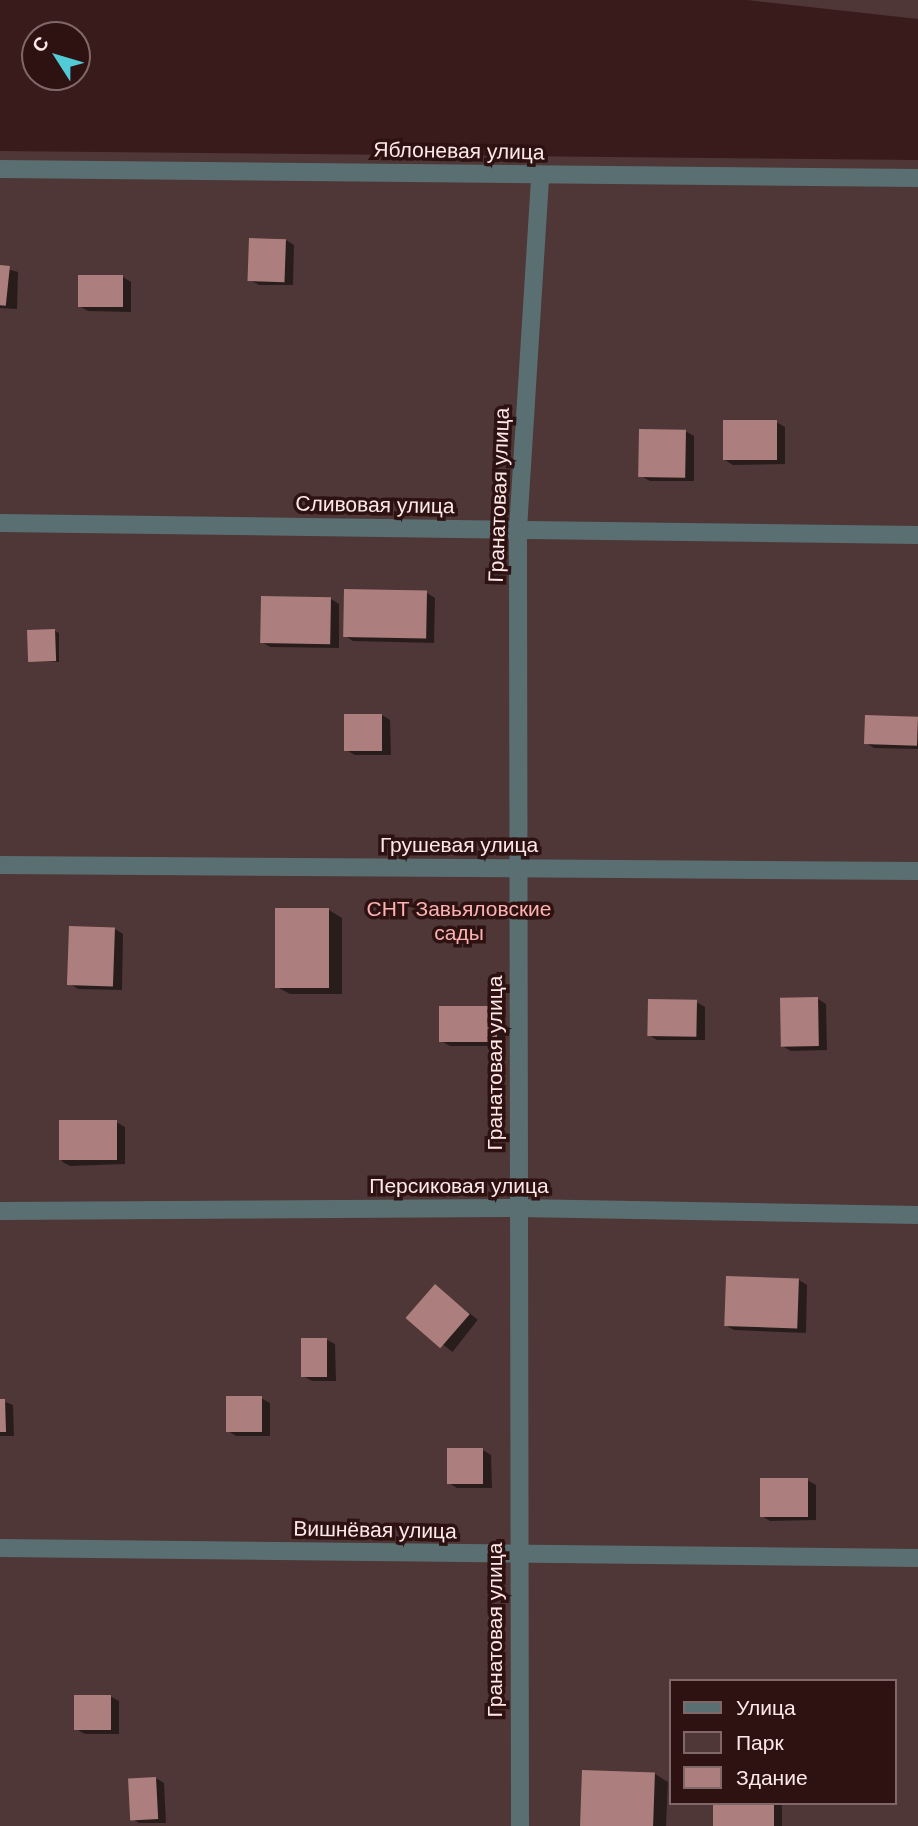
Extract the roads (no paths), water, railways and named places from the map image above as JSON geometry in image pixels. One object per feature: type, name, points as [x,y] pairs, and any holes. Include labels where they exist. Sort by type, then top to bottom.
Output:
[{"type":"street","name":"Яблоневая улица","points":[[0,169],[918,178]]},
{"type":"street","name":"Гранатовая улица","points":[[520,1826],[517,1555],[517,529],[540,175]]},
{"type":"street","name":"Сливовая улица","points":[[0,523],[918,535]]},
{"type":"street","name":"Грушевая улица","points":[[0,865],[918,871]]},
{"type":"street","name":"Персиковая улица","points":[[0,1211],[518,1208],[918,1215]]},
{"type":"street","name":"Вишнёвая улица","points":[[0,1548],[918,1558]]},
{"type":"park label","name":"СНТ Завьяловские сады","points":[[459,921]]}]
